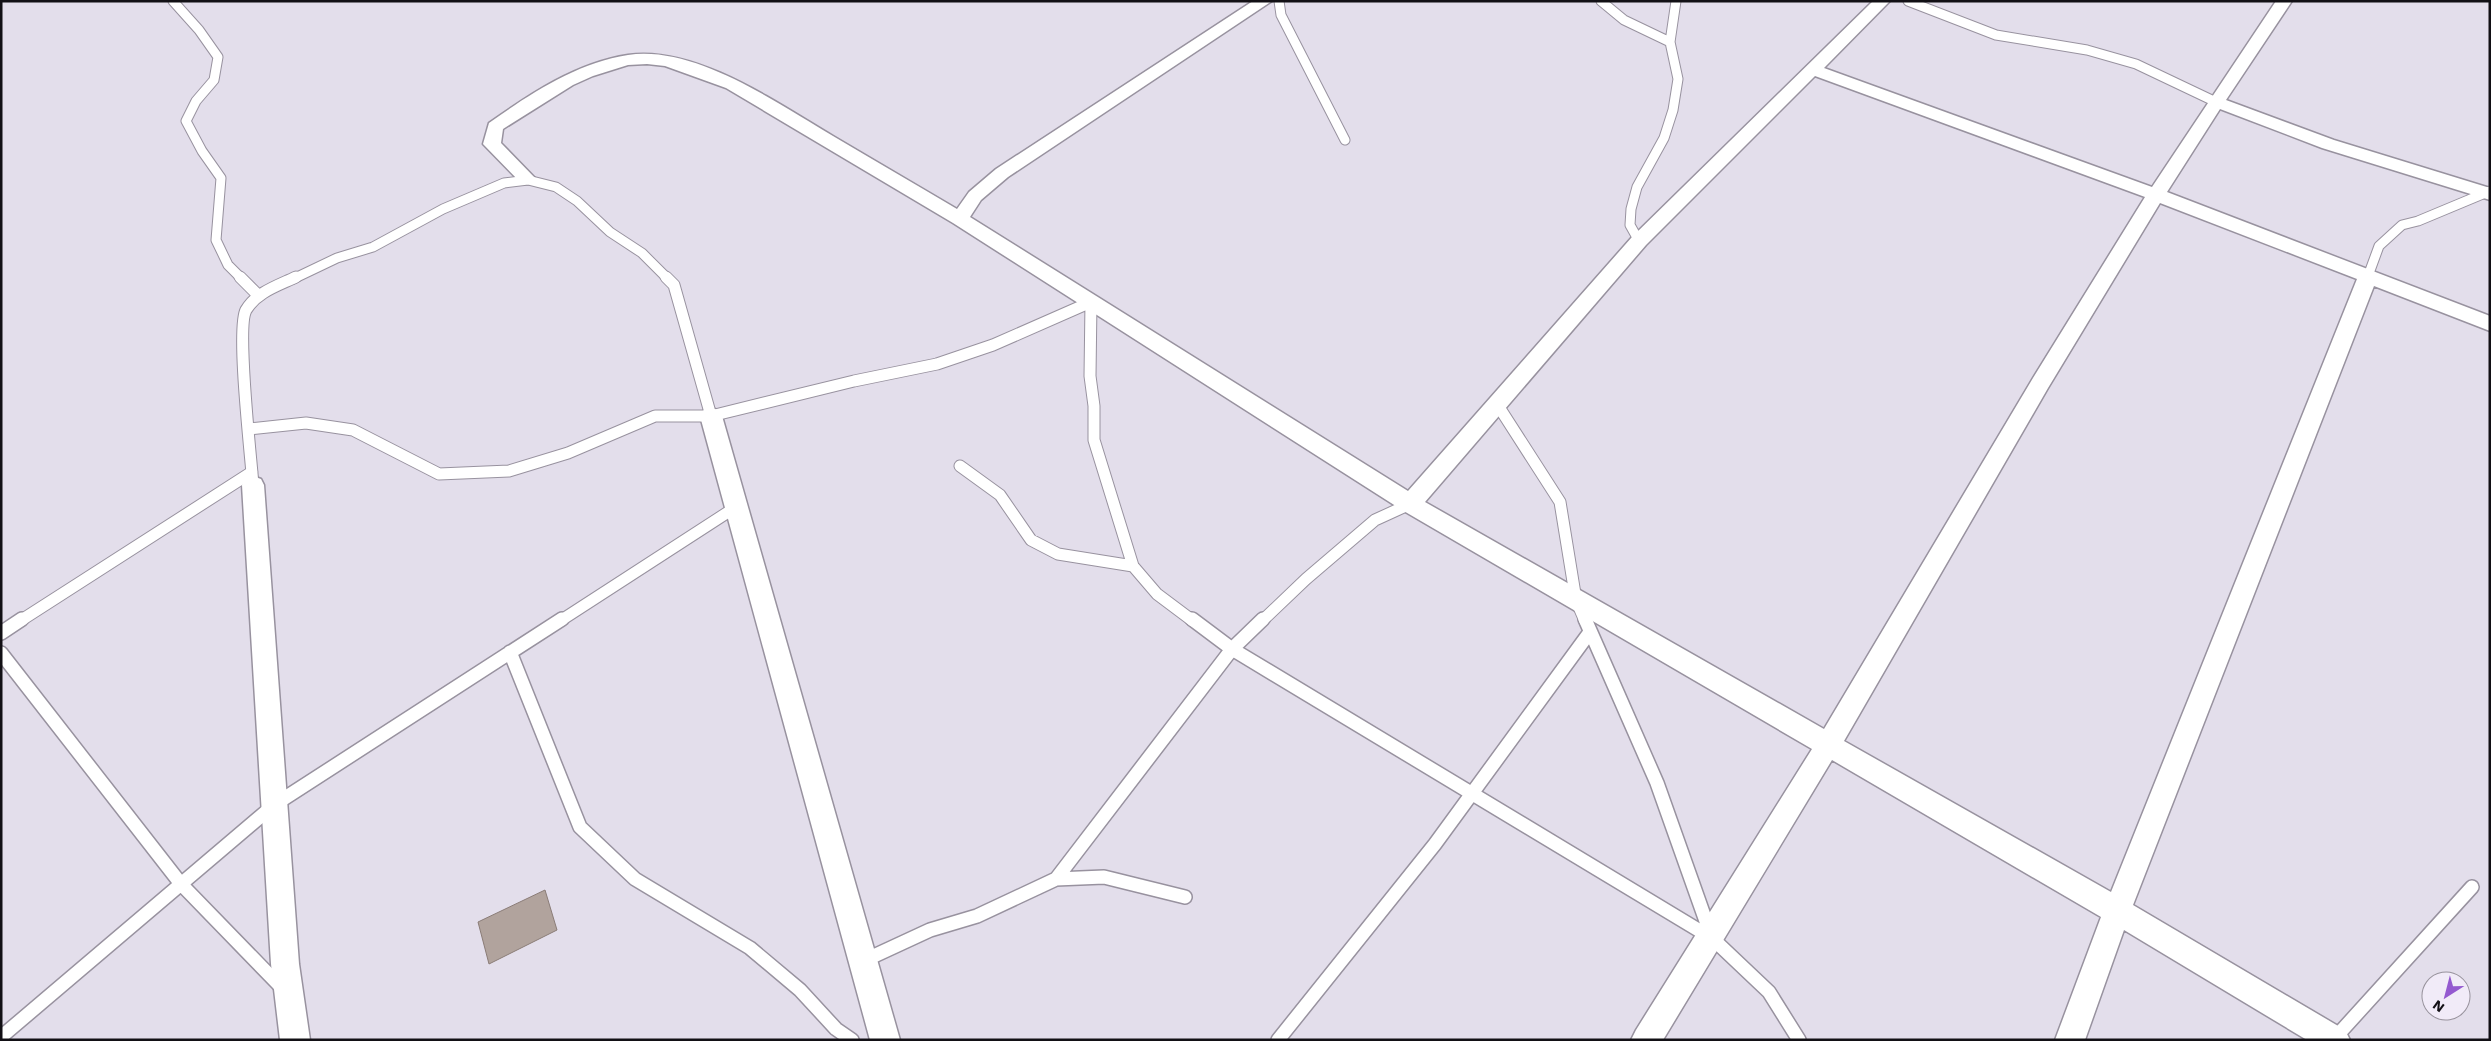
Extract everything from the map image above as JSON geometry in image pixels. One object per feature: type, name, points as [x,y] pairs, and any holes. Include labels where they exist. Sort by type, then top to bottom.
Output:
[{"type":"street","points":[[960,220],[975,196],[1002,173],[1264,1]]},
{"type":"street","points":[[1410,504],[1639,241],[1882,1]]},
{"type":"street","points":[[1646,1040],[1712,938],[1828,745],[2098,287],[2216,102],[2284,1]]},
{"type":"street","points":[[528,180],[492,144],[495,127],[520,109],[581,74],[615,63],[648,58],[705,74],[732,84],[960,220],[1410,504],[2117,911],[2335,1039]]},
{"type":"street","points":[[1813,70],[2156,195],[2490,324]]},
{"type":"street","points":[[2216,102],[2328,144],[2488,193]]},
{"type":"street","points":[[2070,1040],[2117,911],[2368,276]]},
{"type":"street","points":[[711,416],[885,1040]]},
{"type":"street","points":[[252,478],[285,964],[295,1040]]},
{"type":"lane","points":[[173,1],[199,30],[218,57],[214,80],[196,101],[186,121],[202,151],[221,178],[216,240],[228,264],[258,296]]},
{"type":"lane","points":[[1279,1],[1281,15],[1345,140]]},
{"type":"lane","points":[[1601,1],[1624,20],[1670,42]]},
{"type":"lane","points":[[1639,241],[1630,224],[1630,209],[1637,187],[1664,138],[1674,110],[1677,70],[1670,42],[1676,1]]},
{"type":"lane","points":[[1908,1],[1996,35],[2087,50],[2127,61],[2172,80],[2216,102]]},
{"type":"lane","points":[[1,632],[252,478],[242,337],[245,312],[258,296],[338,258],[372,247],[476,193],[504,183],[528,180],[556,186],[577,200],[610,232],[642,253],[674,285],[711,416]]},
{"type":"lane","points":[[2368,276],[2379,246],[2402,225],[2418,221],[2488,193]]},
{"type":"lane","points":[[249,429],[306,422],[353,430],[438,474],[509,470],[568,453],[655,416],[711,416],[854,381],[937,364],[993,345],[1091,302],[1090,376],[1094,406],[1094,440],[1133,566],[1157,594],[1232,649],[1712,938],[1769,992],[1799,1040]]},
{"type":"lane","points":[[1497,404],[1560,502],[1576,600],[1657,783],[1712,938]]},
{"type":"lane","points":[[960,466],[1000,495],[1032,540],[1058,554],[1133,566]]},
{"type":"lane","points":[[1056,879],[1232,649],[1306,579],[1375,520],[1410,504]]},
{"type":"lane","points":[[1,1037],[274,805],[736,507]]},
{"type":"lane","points":[[1278,1040],[1435,844],[1590,632]]},
{"type":"lane","points":[[510,652],[580,827],[635,879],[750,948],[800,990],[836,1029],[852,1040]]},
{"type":"lane","points":[[1,653],[181,884],[289,996]]},
{"type":"lane","points":[[863,962],[930,930],[977,916],[1056,879],[1104,877],[1185,897]]},
{"type":"lane","points":[[2335,1039],[2472,887]]},
{"type":"building","points":[[545,890],[557,930],[489,964],[478,922]]}]
